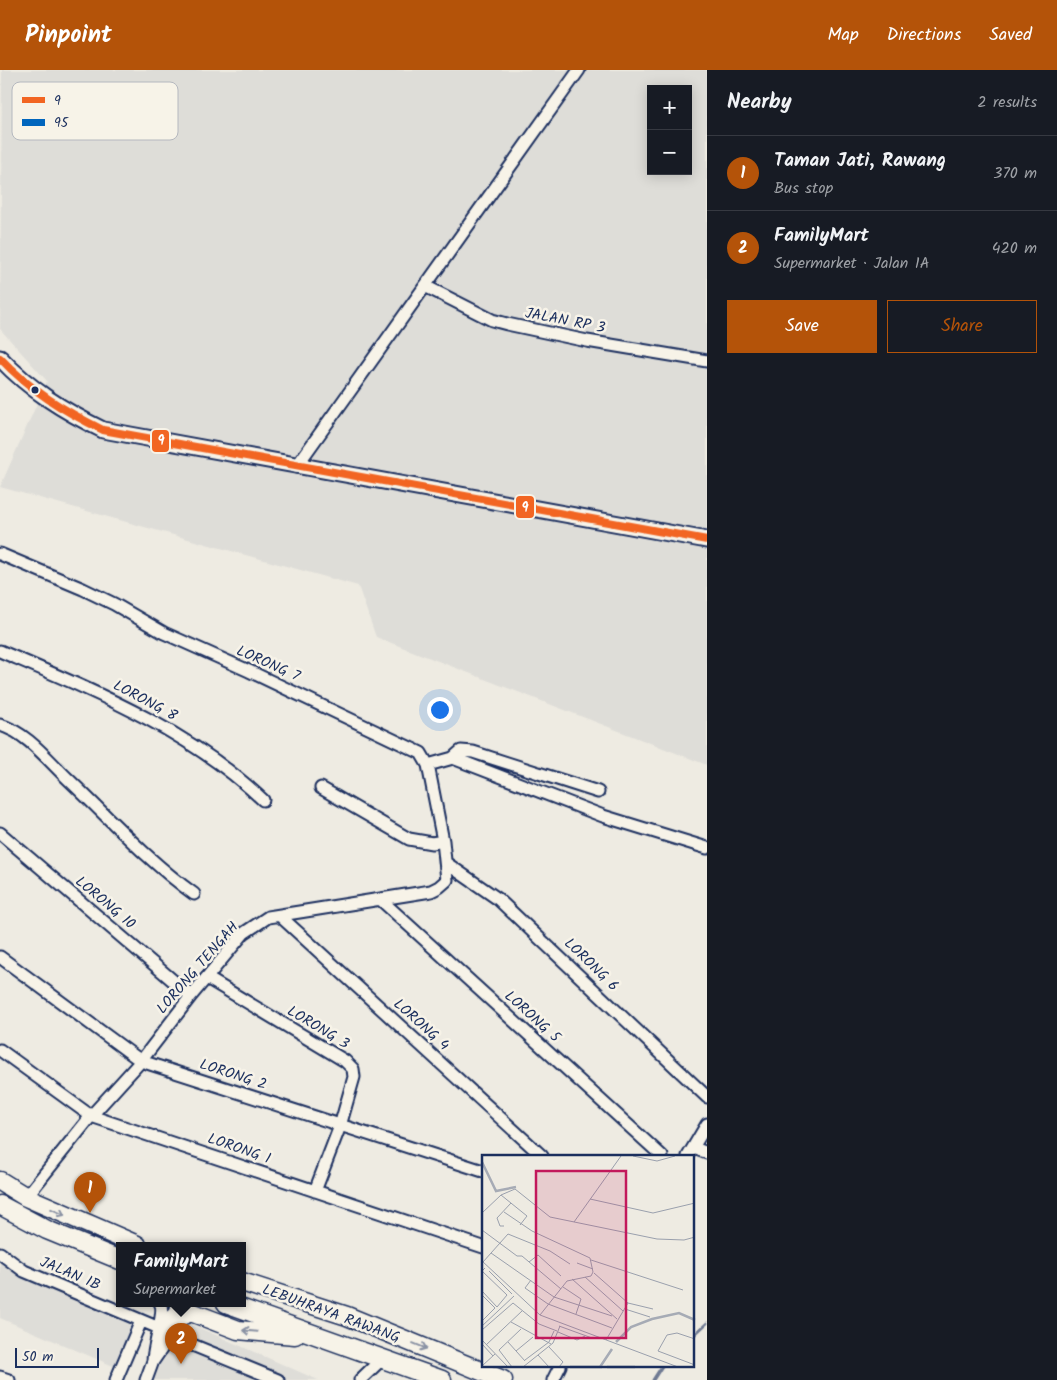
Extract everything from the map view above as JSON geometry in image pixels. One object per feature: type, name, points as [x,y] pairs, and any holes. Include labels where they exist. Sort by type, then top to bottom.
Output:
[{"type":"main road","points":[[0,1181],[26,1197],[130,1242]]},
{"type":"main road","points":[[0,1205],[47,1230],[112,1257]]},
{"type":"main road","name":"LEBUHRAYA RAWANG","points":[[246,1283],[347,1316],[503,1380]]},
{"type":"main road","name":"LEBUHRAYA RAWANG","points":[[237,1307],[442,1380]]},
{"type":"main road","points":[[169,1321],[191,1312],[238,1330],[316,1336]]},
{"type":"main road","points":[[334,1342],[330,1334],[330,1326],[335,1319],[347,1316]]},
{"type":"street","points":[[296,466],[579,70]]},
{"type":"street","name":"JALAN RP 3","points":[[425,286],[492,320],[506,324],[587,341],[707,361]]},
{"type":"street","points":[[0,358],[31,389],[59,407],[103,430],[707,540]]},
{"type":"street","name":"LORONG 7","points":[[0,554],[91,593],[164,633],[408,746],[421,753],[428,765]]},
{"type":"street","name":"LORONG 8","points":[[0,651],[108,698],[174,733],[224,766],[263,800]]},
{"type":"street","points":[[0,725],[11,728],[36,748],[168,875],[194,894]]},
{"type":"street","points":[[446,863],[428,765],[453,758],[461,751],[473,752],[598,792]]},
{"type":"street","points":[[453,758],[603,816],[707,848]]},
{"type":"street","points":[[321,788],[409,839],[432,843],[443,841]]},
{"type":"street","name":"LORONG 10","points":[[0,833],[191,996]]},
{"type":"street","name":"LORONG TENGAH","points":[[26,1197],[91,1116],[141,1061],[191,996],[244,933],[268,918],[430,891],[440,887],[446,880],[446,863]]},
{"type":"street","name":"LORONG 6","points":[[446,863],[498,899],[707,1096]]},
{"type":"street","name":"LORONG 5","points":[[381,900],[661,1155]]},
{"type":"street","name":"LORONG 4","points":[[280,916],[541,1155]]},
{"type":"street","name":"LORONG 2","points":[[0,958],[141,1061],[482,1171]]},
{"type":"street","name":"LORONG 3","points":[[206,978],[350,1065],[354,1077],[340,1126],[315,1191]]},
{"type":"street","name":"LORONG 1","points":[[0,1050],[91,1116],[482,1247]]},
{"type":"street","points":[[707,1124],[691,1152],[707,1153]]},
{"type":"street","name":"JALAN 1B","points":[[0,1254],[24,1271],[142,1321],[169,1321],[278,1380]]},
{"type":"street","points":[[146,1380],[153,1361],[153,1347],[169,1321],[162,1314],[161,1307]]},
{"type":"street","points":[[116,1380],[142,1321]]},
{"type":"street","points":[[360,1380],[383,1358]]},
{"type":"street","points":[[553,1380],[559,1368]]},
{"type":"street","points":[[0,1377],[9,1380]]},
{"type":"shaded area","points":[[2,70],[707,70],[707,765],[376,637],[358,586],[0,487],[47,381],[0,329]]},
{"type":"shaded area","points":[[0,1259],[135,1323],[118,1368],[0,1318]]},
{"type":"shaded area","points":[[186,1322],[318,1380],[152,1380],[176,1326]]},
{"type":"waterway","points":[[694,1335],[707,1323]]},
{"type":"waterway","points":[[653,1380],[661,1368]]},
{"type":"transit line","name":"9","points":[[0,358],[35,390],[103,430],[707,540]]},
{"type":"place","name":"Taman Jati, Rawang","points":[[90,1213]]},
{"type":"place","name":"FamilyMart","points":[[181,1364]]}]
